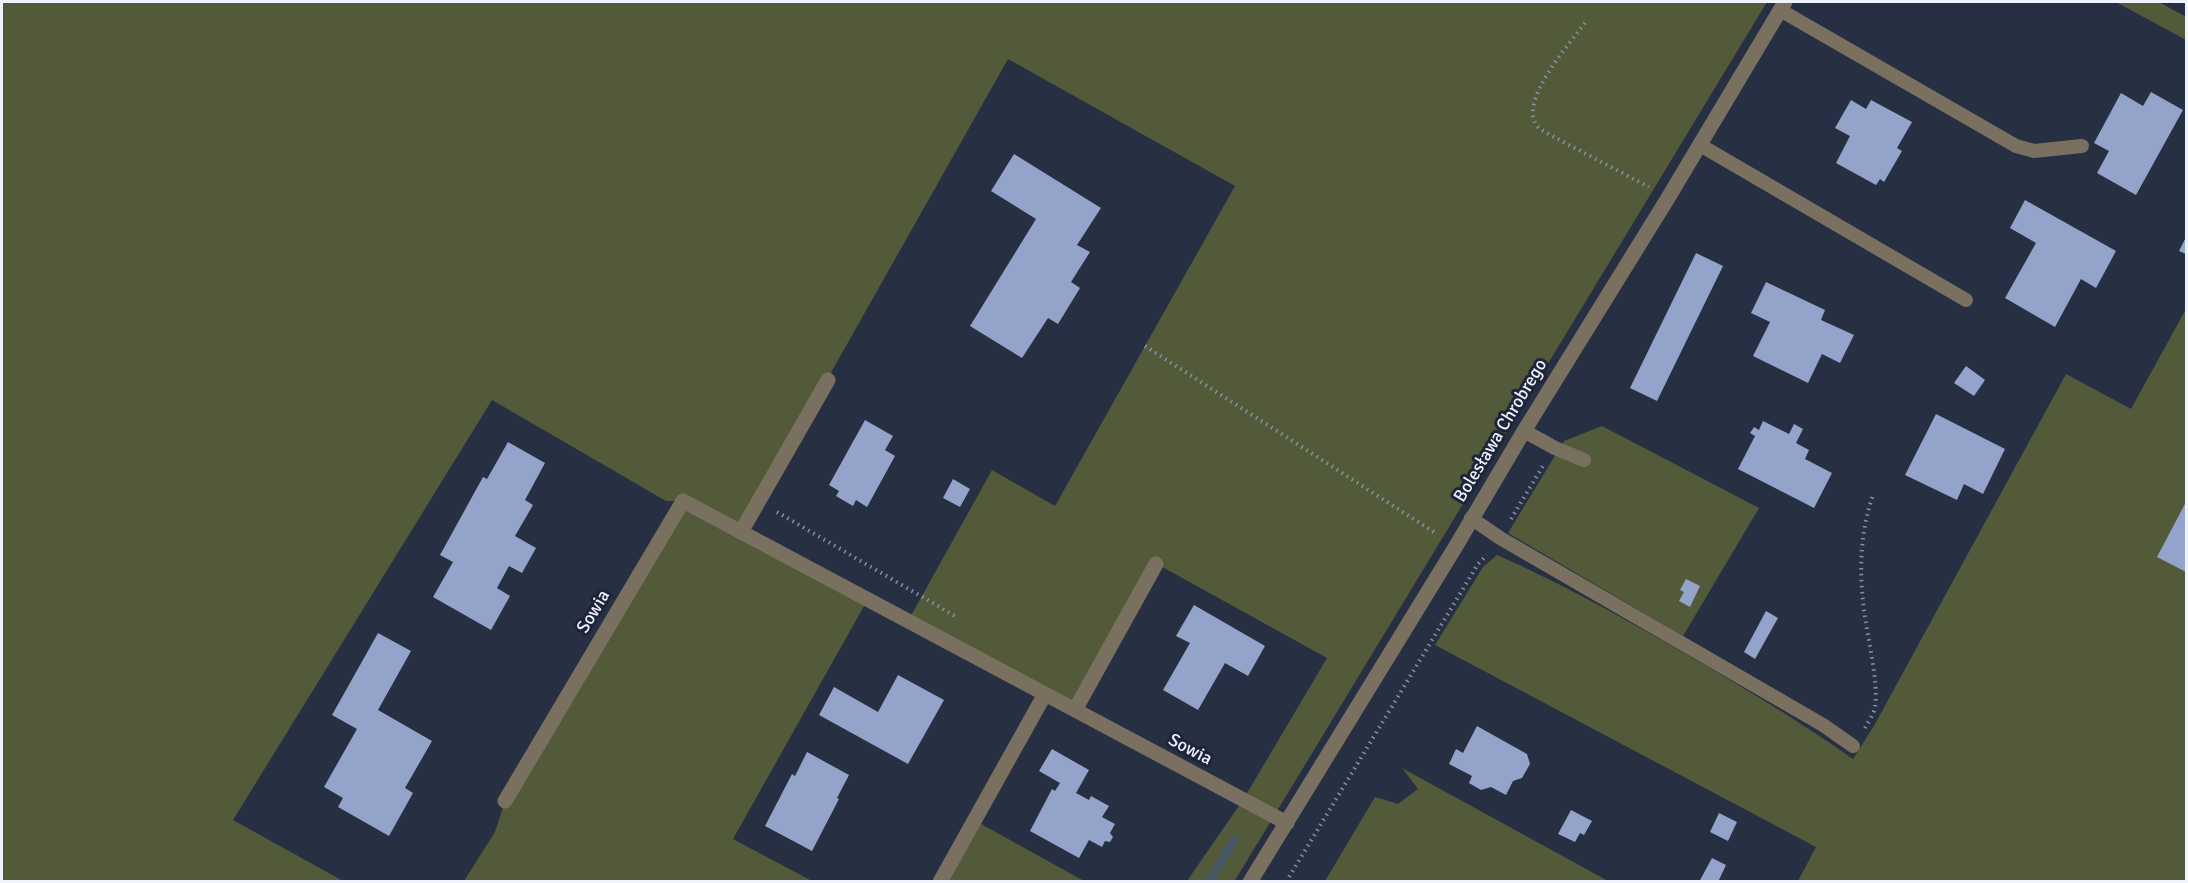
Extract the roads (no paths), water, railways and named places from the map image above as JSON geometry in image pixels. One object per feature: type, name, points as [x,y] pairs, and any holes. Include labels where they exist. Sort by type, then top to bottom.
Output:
[{"type":"street","name":"Bolesława Chrobrego","points":[[1251,882],[1783,6]]},
{"type":"street","points":[[741,532],[828,380]]},
{"type":"street","name":"Sowia","points":[[505,801],[683,501],[1287,823]]},
{"type":"street","points":[[1075,710],[1156,564]]},
{"type":"street","points":[[940,882],[1045,694]]},
{"type":"lane","points":[[1783,6],[2016,146],[2034,151],[2082,146]]},
{"type":"lane","points":[[1700,145],[1966,300]]},
{"type":"lane","points":[[1524,430],[1554,448],[1584,460]]},
{"type":"lane","points":[[1471,518],[1500,538],[1823,725],[1853,746]]},
{"type":"waterway","points":[[1209,882],[1235,839]]}]
